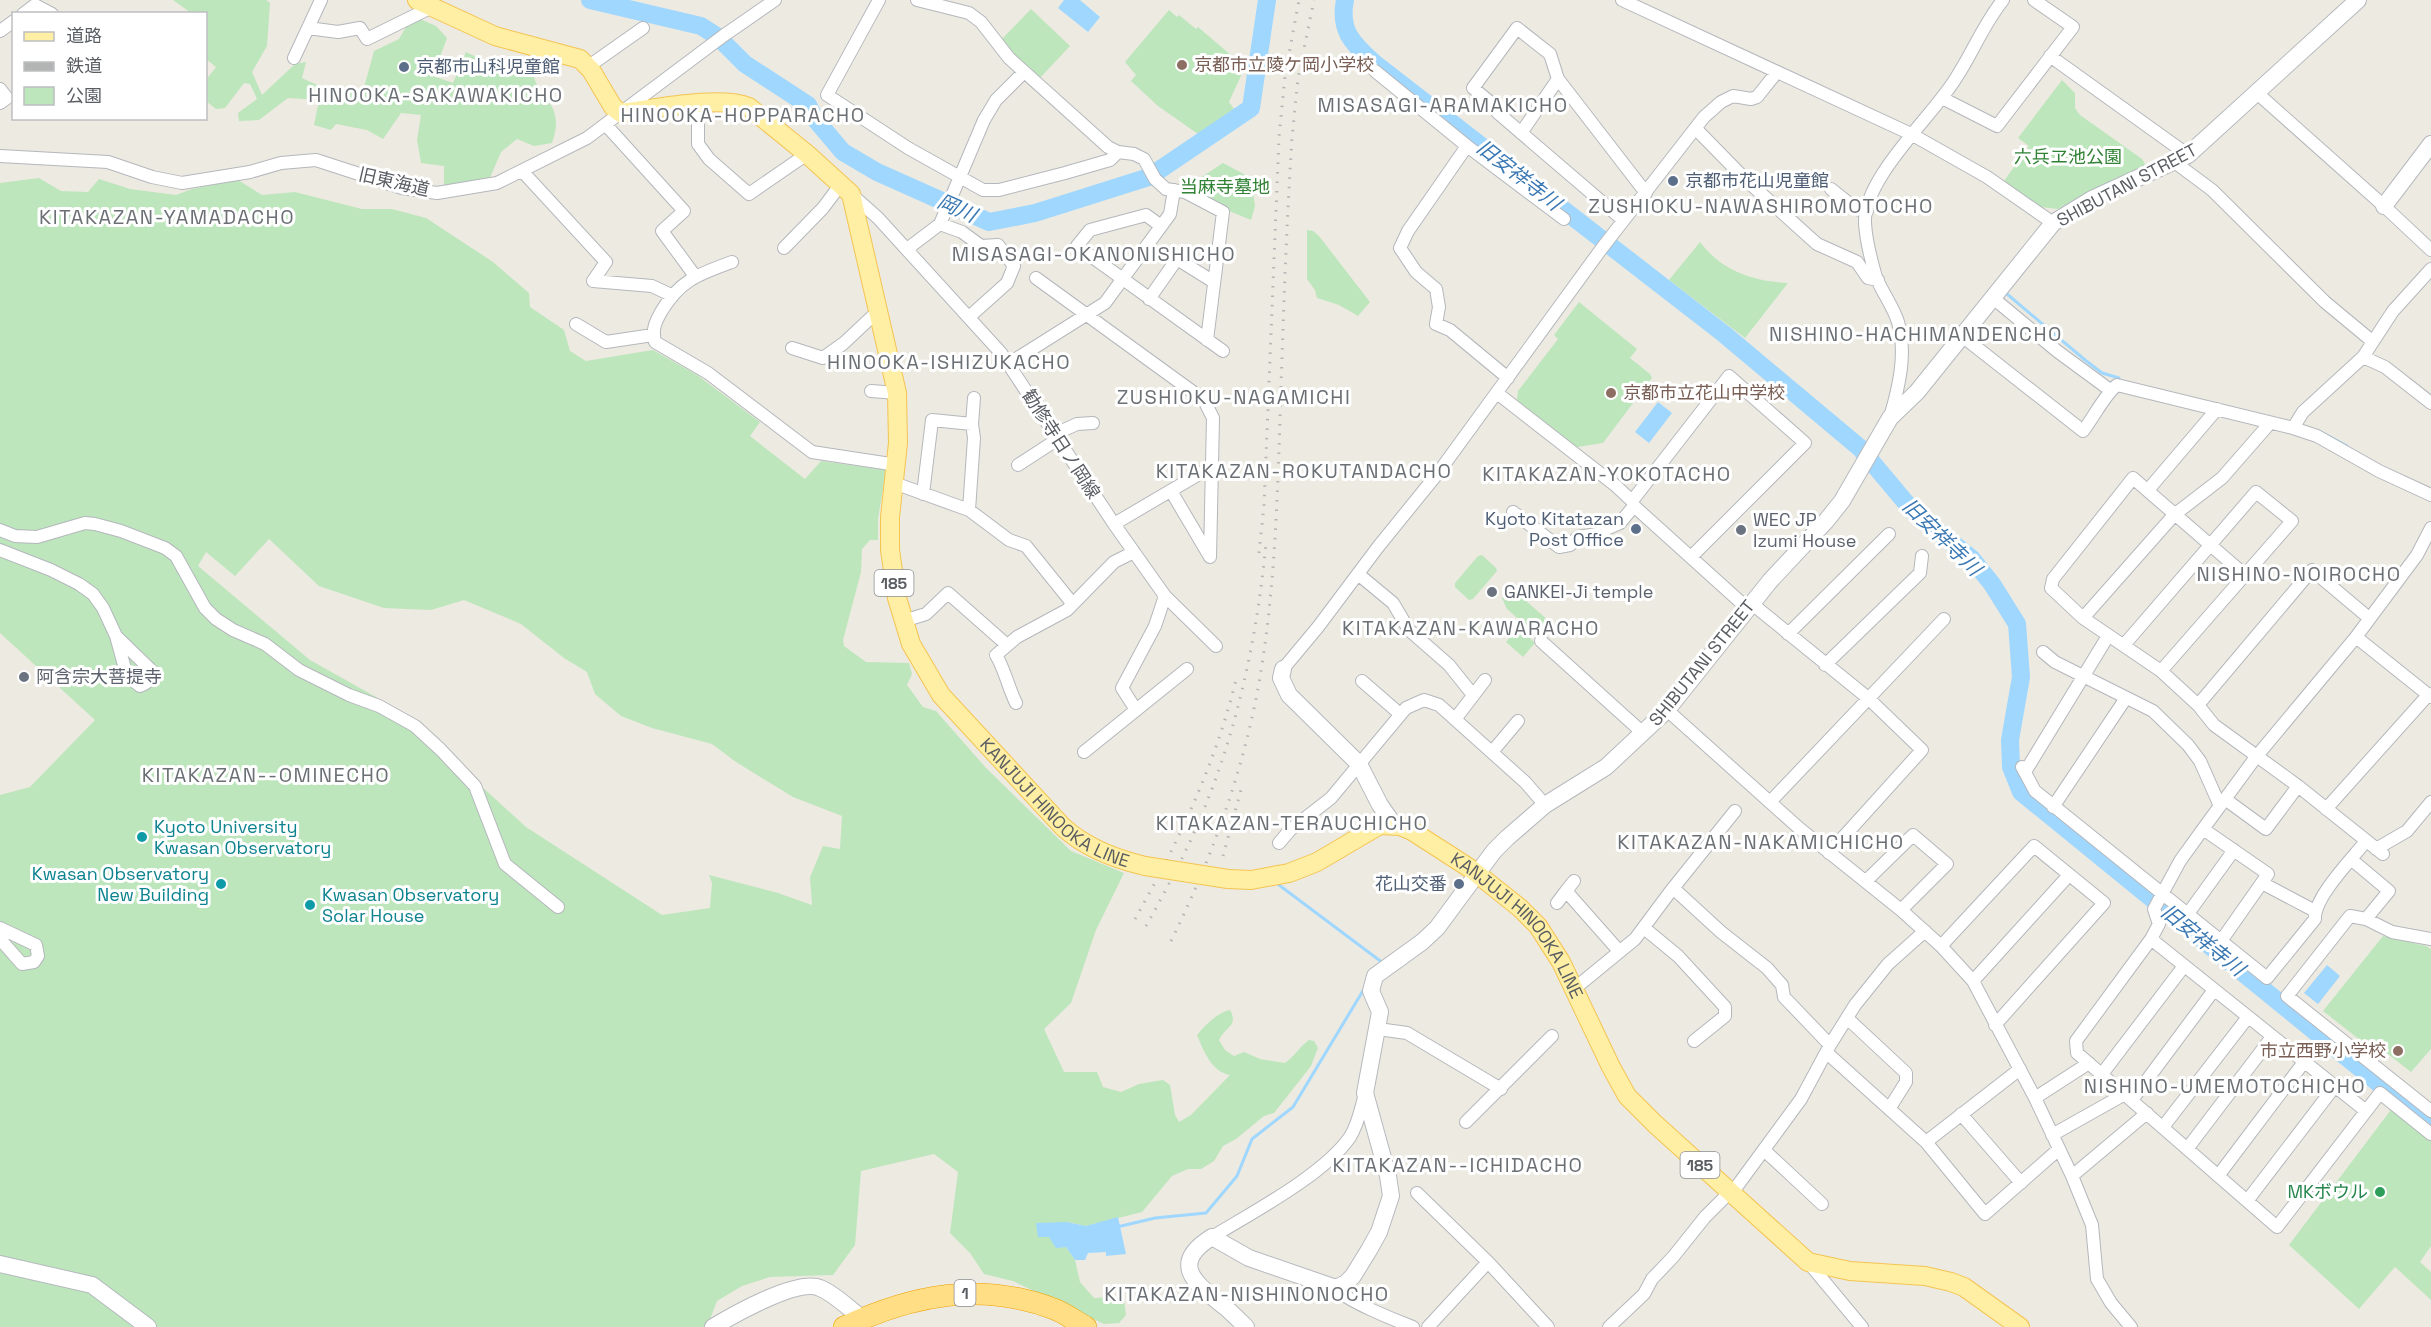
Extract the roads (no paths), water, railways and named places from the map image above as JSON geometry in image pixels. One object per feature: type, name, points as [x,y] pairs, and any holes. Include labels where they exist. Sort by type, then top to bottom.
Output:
[{"type":"highway","name":"1","points":[[859,1324],[894,1305],[956,1293],[985,1293],[1029,1301],[1047,1307],[1086,1327]]},
{"type":"highway","name":"1","points":[[859,1324],[936,1308],[981,1305],[1022,1312],[1054,1321],[1066,1327]]},
{"type":"main road","name":"SHIBUTANI STREET","points":[[1336,1288],[1353,1276],[1369,1250],[1379,1232],[1391,1196],[1388,1176],[1365,1093],[1380,1012],[1371,991],[1375,976],[1422,942],[1437,928],[1494,851],[1507,838],[1545,805],[1606,767],[1667,710],[1749,606],[1827,521],[1890,418],[1917,392],[2053,223],[2092,199],[2181,158],[2257,93],[2358,0]]},
{"type":"main road","points":[[423,4],[495,36],[577,58],[589,66],[613,107],[614,119],[694,105],[722,103],[749,107],[846,189]]},
{"type":"main road","points":[[2384,206],[2431,144]]},
{"type":"main road","name":"KANJUJI HINOOKA LINE","points":[[846,189],[897,393],[899,424],[897,465],[890,517],[892,575],[903,621],[919,658],[941,695],[1063,827],[1105,854],[1145,866],[1228,879],[1251,880],[1289,873],[1317,862],[1374,827],[1394,825],[1402,826],[1425,839],[1471,869],[1520,908],[1538,926],[1561,962],[1611,1067],[1627,1095],[1655,1124],[1808,1262]]},
{"type":"main road","points":[[1283,669],[1282,682],[1294,701],[1333,736],[1359,764],[1380,805],[1394,825]]},
{"type":"main road","points":[[1246,1327],[1197,1285],[1190,1276],[1189,1263],[1194,1251],[1212,1237],[1249,1258],[1336,1288]]},
{"type":"main road","points":[[1808,1262],[1850,1271],[1925,1276],[1951,1282],[1964,1287],[2020,1327]]},
{"type":"main road","points":[[0,1264],[92,1285],[148,1327]]},
{"type":"main road","points":[[713,1327],[759,1302],[807,1287],[819,1287],[859,1324]]},
{"type":"street","points":[[294,58],[321,0]]},
{"type":"street","name":"旧東海道","points":[[0,156],[108,162],[152,177],[182,183],[250,172],[281,163],[316,160],[402,188],[437,193],[497,183],[523,172],[614,119],[719,39],[775,0]]},
{"type":"street","points":[[879,0],[827,95],[908,148],[983,190],[999,190],[1110,160],[1118,152]]},
{"type":"street","points":[[918,0],[969,13],[981,22],[1009,58],[1108,147],[1144,159],[1152,173],[1166,189],[1185,192],[1223,212],[1207,340]]},
{"type":"street","points":[[1622,0],[1911,134],[1987,177],[2053,223]]},
{"type":"street","points":[[1890,418],[1898,390],[1902,361],[1900,333],[1897,321],[1878,280],[1867,242],[1864,221],[1876,187],[1911,134],[1956,78],[1980,32],[2003,0]]},
{"type":"street","points":[[1942,98],[1997,126],[2073,27],[2034,0]]},
{"type":"street","points":[[308,28],[338,32],[360,28],[367,39],[423,4]]},
{"type":"street","points":[[26,12],[35,5],[48,12]]},
{"type":"street","points":[[589,66],[643,28]]},
{"type":"street","points":[[1623,220],[1498,113],[1491,102],[1473,88],[1517,28],[1550,54],[1558,79],[1646,193]]},
{"type":"street","points":[[2050,56],[2181,158],[2325,302],[2372,341]]},
{"type":"street","points":[[1375,71],[1467,146],[1564,219]]},
{"type":"street","points":[[907,249],[940,224],[984,120],[996,100],[1024,72]]},
{"type":"street","points":[[1283,669],[1438,473],[1602,248],[1704,117],[1721,102],[1736,95],[1751,99],[1756,97],[1777,72]]},
{"type":"street","points":[[1521,133],[1558,79]]},
{"type":"street","points":[[0,89],[7,98],[0,103]]},
{"type":"street","points":[[2257,93],[2431,250]]},
{"type":"street","points":[[694,105],[698,123],[696,140],[701,149],[749,194],[807,154]]},
{"type":"street","points":[[614,119],[684,211],[662,231],[695,276]]},
{"type":"street","points":[[1696,129],[1745,179],[1816,244],[1857,262],[1868,278],[1878,280]]},
{"type":"street","points":[[1467,146],[1408,231],[1400,248],[1416,272],[1436,289],[1439,307],[1437,324],[1450,330],[1508,378]]},
{"type":"street","points":[[523,172],[606,262],[593,281],[652,286],[671,295]]},
{"type":"street","points":[[784,248],[823,208],[846,189]]},
{"type":"street","name":"勧修寺日ノ岡線","points":[[846,189],[907,249],[1008,364],[1114,524],[1165,596],[1216,646]]},
{"type":"street","points":[[1831,189],[1856,209],[1867,211]]},
{"type":"street","points":[[1008,364],[1105,303],[1170,214],[1174,190]]},
{"type":"street","points":[[1161,226],[1146,215],[1090,230],[1077,246],[1223,351]]},
{"type":"street","points":[[940,224],[962,232],[981,246],[998,245],[1014,266],[1007,284],[969,317]]},
{"type":"street","points":[[1149,299],[1177,258],[1214,282]]},
{"type":"street","points":[[732,262],[695,276],[671,295],[653,325],[656,342],[708,373],[812,452],[897,465]]},
{"type":"street","points":[[2293,428],[2303,412],[2363,357],[2392,311],[2431,269]]},
{"type":"street","points":[[1036,278],[1204,400],[1213,418],[1210,557],[1171,491]]},
{"type":"street","points":[[1993,298],[2057,351],[2110,390]]},
{"type":"street","points":[[792,348],[823,358],[878,311]]},
{"type":"street","points":[[576,324],[606,342],[653,335]]},
{"type":"street","points":[[1962,336],[2083,431],[2097,414],[2110,390],[2117,385],[2293,428],[2322,438],[2379,471],[2431,495]]},
{"type":"street","points":[[2363,357],[2385,368],[2431,403]]},
{"type":"street","points":[[1513,512],[1559,547],[1570,545],[1578,537],[1603,533],[1606,529],[1620,523],[1729,376],[1805,443],[1690,557]]},
{"type":"street","points":[[872,391],[897,393]]},
{"type":"street","points":[[1497,393],[1615,485],[1690,557],[1868,698],[1922,750],[1829,853]]},
{"type":"street","points":[[969,510],[974,398]]},
{"type":"street","points":[[2148,490],[2217,410]]},
{"type":"street","points":[[923,494],[932,420],[972,424]]},
{"type":"street","points":[[1018,465],[1056,436],[1077,424],[1093,423]]},
{"type":"street","points":[[2083,618],[2175,515],[2222,478],[2270,423]]},
{"type":"street","points":[[1114,524],[1211,467]]},
{"type":"street","points":[[2245,574],[2133,478],[2052,579],[2051,588],[2083,618],[2162,670],[2198,705],[2214,725],[2298,786],[2375,848]]},
{"type":"street","points":[[894,483],[969,510],[1009,540],[1026,546],[1072,603]]},
{"type":"street","points":[[2124,645],[2256,492],[2292,521],[2162,670]]},
{"type":"street","points":[[0,530],[15,536],[37,537],[85,523],[95,524],[121,531],[165,548],[176,556],[205,608],[216,619],[264,645],[299,670],[349,695],[379,706],[415,726],[475,786],[505,864],[558,908]]},
{"type":"street","points":[[2431,528],[2417,555],[2356,637],[2256,757],[2180,861],[2154,909],[2159,924],[2151,939],[2076,1041],[2077,1053],[2277,1227],[2380,1093],[2431,1134]]},
{"type":"street","points":[[1788,634],[1889,534]]},
{"type":"street","points":[[0,550],[79,584],[93,594],[104,608],[116,636],[128,676],[140,686],[147,683],[152,671],[116,636]]},
{"type":"street","points":[[1016,702],[1006,682],[1004,669],[996,655],[1017,636],[1067,610],[1114,562],[1134,552]]},
{"type":"street","points":[[1825,664],[1920,573],[1922,556]]},
{"type":"street","points":[[2198,705],[2312,570],[2369,618]]},
{"type":"street","points":[[1358,574],[1392,603],[1409,630],[1449,665],[1473,695]]},
{"type":"street","points":[[903,621],[926,614],[948,593],[1007,645]]},
{"type":"street","points":[[1136,710],[1122,688],[1155,626],[1165,596]]},
{"type":"street","points":[[1771,801],[1944,619]]},
{"type":"street","points":[[2108,636],[2024,769],[2035,791],[2053,807],[2267,978],[2315,919],[2315,911],[2325,894],[2352,860],[2407,831],[2431,802]]},
{"type":"street","points":[[2326,809],[2430,696],[2356,637]]},
{"type":"street","points":[[1541,640],[1643,734]]},
{"type":"street","points":[[2043,652],[2055,662],[2153,711],[2188,745],[2200,761],[2223,802],[2266,829],[2298,786]]},
{"type":"street","points":[[128,676],[129,668],[134,664],[144,662]]},
{"type":"street","points":[[1084,752],[1187,669]]},
{"type":"street","points":[[1456,718],[1485,680]]},
{"type":"street","points":[[1362,681],[1400,714]]},
{"type":"street","points":[[2053,807],[2126,698]]},
{"type":"street","points":[[1279,843],[1290,830],[1331,798],[1400,714],[1418,702],[1429,701],[1439,705],[1456,718],[1525,782],[1545,805]]},
{"type":"street","points":[[1667,710],[1829,853],[1925,931],[1973,981],[2035,1098],[2072,1176],[2092,1225],[2097,1279],[2125,1325]]},
{"type":"street","points":[[1492,752],[1518,721]]},
{"type":"street","points":[[1574,989],[1635,939],[1736,811]]},
{"type":"street","points":[[2203,829],[2268,874],[2221,941]]},
{"type":"street","points":[[1866,882],[1913,836],[1947,864],[1901,910]]},
{"type":"street","points":[[1941,946],[2034,846],[2104,903],[1995,1025]]},
{"type":"street","points":[[2187,915],[2234,850]]},
{"type":"street","points":[[2352,860],[2389,891],[2366,919]]},
{"type":"street","points":[[1973,981],[2069,875]]},
{"type":"street","points":[[2262,883],[2315,911]]},
{"type":"street","points":[[1557,903],[1570,886],[1619,951]]},
{"type":"street","points":[[1673,888],[1721,932],[1767,968],[1782,985],[1784,998],[1828,1049],[1926,1142],[1985,1214],[2058,1149]]},
{"type":"street","points":[[2431,939],[2391,932],[2366,919],[2350,916],[2287,996],[2431,1111]]},
{"type":"street","points":[[0,928],[36,945],[38,956],[34,962],[22,964],[0,939]]},
{"type":"street","points":[[1644,928],[1678,956],[1725,1007],[1725,1016],[1694,1041]]},
{"type":"street","points":[[1609,1327],[1644,1294],[1652,1279],[1705,1217],[1731,1192],[1801,1099],[1847,1018],[1888,964],[1925,931]]},
{"type":"street","points":[[2151,939],[2366,1111]]},
{"type":"street","points":[[2102,1074],[2184,966]]},
{"type":"street","points":[[2052,1135],[2129,1097],[2214,990]]},
{"type":"street","points":[[2163,1127],[2248,1017]]},
{"type":"street","points":[[1847,1018],[1906,1073],[1906,1082],[1889,1109]]},
{"type":"street","points":[[1378,1029],[1407,1033],[1501,1089]]},
{"type":"street","points":[[1466,1122],[1552,1036]]},
{"type":"street","points":[[2187,1149],[2272,1037]]},
{"type":"street","points":[[2218,1176],[2304,1062]]},
{"type":"street","points":[[2035,1098],[2089,1063]]},
{"type":"street","points":[[1926,1142],[2020,1069]]},
{"type":"street","points":[[2247,1201],[2335,1086]]},
{"type":"street","points":[[1212,1237],[1273,1199],[1331,1158],[1350,1136],[1365,1093]]},
{"type":"street","points":[[2405,1113],[2416,1099]]},
{"type":"street","points":[[2072,1176],[2148,1113]]},
{"type":"street","points":[[1961,1114],[2020,1183]]},
{"type":"street","points":[[1764,1150],[1822,1204]]},
{"type":"street","points":[[1418,1192],[1488,1262],[1548,1327]]},
{"type":"street","points":[[1428,1327],[1488,1262]]},
{"type":"street","points":[[1808,1262],[1862,1327]]},
{"type":"street","points":[[1336,1288],[1355,1301],[1406,1326]]},
{"type":"water","points":[[1064,0],[1080,0],[1100,17],[1088,32],[1058,8]]},
{"type":"water","points":[[1658,402],[1672,413],[1649,443],[1635,432]]},
{"type":"water","points":[[2327,965],[2340,976],[2318,1004],[2304,993]]},
{"type":"water","points":[[1118,1217],[1126,1254],[1106,1256],[1106,1252],[1088,1253],[1085,1260],[1075,1260],[1066,1247],[1056,1248],[1049,1237],[1038,1237],[1036,1223],[1067,1222],[1086,1226]]},
{"type":"waterway","name":"岡川","points":[[590,0],[701,26],[718,37],[745,64],[808,105],[815,119],[843,152],[877,172],[989,222],[1035,213],[1149,177],[1251,108],[1267,0]]},
{"type":"waterway","name":"旧安祥寺川","points":[[1345,0],[1344,20],[1349,35],[1359,49],[1373,62],[1724,334],[1860,448],[1912,510],[1972,559],[1992,584],[2017,624],[2021,677],[2010,740],[2011,767],[2021,792],[2431,1126]]},
{"type":"waterway","points":[[2007,294],[2102,373],[2119,378]]},
{"type":"waterway","points":[[2319,431],[2347,446]]},
{"type":"waterway","points":[[1275,882],[1383,963]]},
{"type":"waterway","points":[[1117,1227],[1155,1218],[1206,1213],[1237,1176],[1252,1139],[1293,1107],[1364,989]]},
{"type":"railway","points":[[1259,553],[1264,506],[1279,137],[1285,76],[1299,0]]},
{"type":"railway","points":[[1171,941],[1211,851],[1233,789],[1250,726],[1263,660],[1276,522],[1292,138],[1298,78],[1314,0]]},
{"type":"railway","points":[[1146,926],[1193,834],[1212,788],[1235,719],[1251,650],[1266,543]]},
{"type":"railway","points":[[1135,919],[1194,803],[1217,743],[1236,680]]},
{"type":"railway","points":[[1223,856],[1242,786]]},
{"type":"place","name":"京都市立陵ケ岡小学校","points":[[1182,65]]},
{"type":"place","name":"京都市山科児童館","points":[[404,67]]},
{"type":"place","name":"京都市花山児童館","points":[[1673,181]]},
{"type":"place","name":"京都市立花山中学校","points":[[1611,393]]},
{"type":"place","name":"Kyoto Kitatazan Post Office","points":[[1636,529]]},
{"type":"place","name":"WEC JP Izumi House","points":[[1741,530]]},
{"type":"place","name":"GANKEI-Ji temple","points":[[1492,592]]},
{"type":"place","name":"阿含宗大菩提寺","points":[[24,677]]},
{"type":"place","name":"Kyoto University Kwasan Observatory","points":[[142,837]]},
{"type":"place","name":"Kwasan Observatory New Building","points":[[221,884]]},
{"type":"place","name":"花山交番","points":[[1459,884]]},
{"type":"place","name":"Kwasan Observatory Solar House","points":[[310,905]]},
{"type":"place","name":"市立西野小学校","points":[[2398,1051]]},
{"type":"place","name":"MKボウル","points":[[2380,1192]]},
{"type":"district","name":"HINOOKA-SAKAWAKICHO","points":[[436,95]]},
{"type":"district","name":"MISASAGI-ARAMAKICHO","points":[[1443,105]]},
{"type":"district","name":"HINOOKA-HOPPARACHO","points":[[743,115]]},
{"type":"district","name":"ZUSHIOKU-NAWASHIROMOTOCHO","points":[[1761,206]]},
{"type":"district","name":"KITAKAZAN-YAMADACHO","points":[[167,217]]},
{"type":"district","name":"MISASAGI-OKANONISHICHO","points":[[1094,254]]},
{"type":"district","name":"NISHINO-HACHIMANDENCHO","points":[[1916,334]]},
{"type":"district","name":"HINOOKA-ISHIZUKACHO","points":[[949,362]]},
{"type":"district","name":"ZUSHIOKU-NAGAMICHI","points":[[1234,397]]},
{"type":"district","name":"KITAKAZAN-ROKUTANDACHO","points":[[1304,471]]},
{"type":"district","name":"KITAKAZAN-YOKOTACHO","points":[[1607,474]]},
{"type":"district","name":"NISHINO-NOIROCHO","points":[[2299,574]]},
{"type":"district","name":"KITAKAZAN-KAWARACHO","points":[[1471,628]]},
{"type":"district","name":"KITAKAZAN--OMINECHO","points":[[266,775]]},
{"type":"district","name":"KITAKAZAN-TERAUCHICHO","points":[[1292,823]]},
{"type":"district","name":"KITAKAZAN-NAKAMICHICHO","points":[[1761,842]]},
{"type":"district","name":"NISHINO-UMEMOTOCHICHO","points":[[2225,1086]]},
{"type":"district","name":"KITAKAZAN--ICHIDACHO","points":[[1458,1165]]},
{"type":"district","name":"KITAKAZAN-NISHINONOCHO","points":[[1247,1294]]},
{"type":"park label","name":"六兵ヱ池公園","points":[[2068,157]]},
{"type":"park label","name":"当麻寺墓地","points":[[1225,187]]}]
